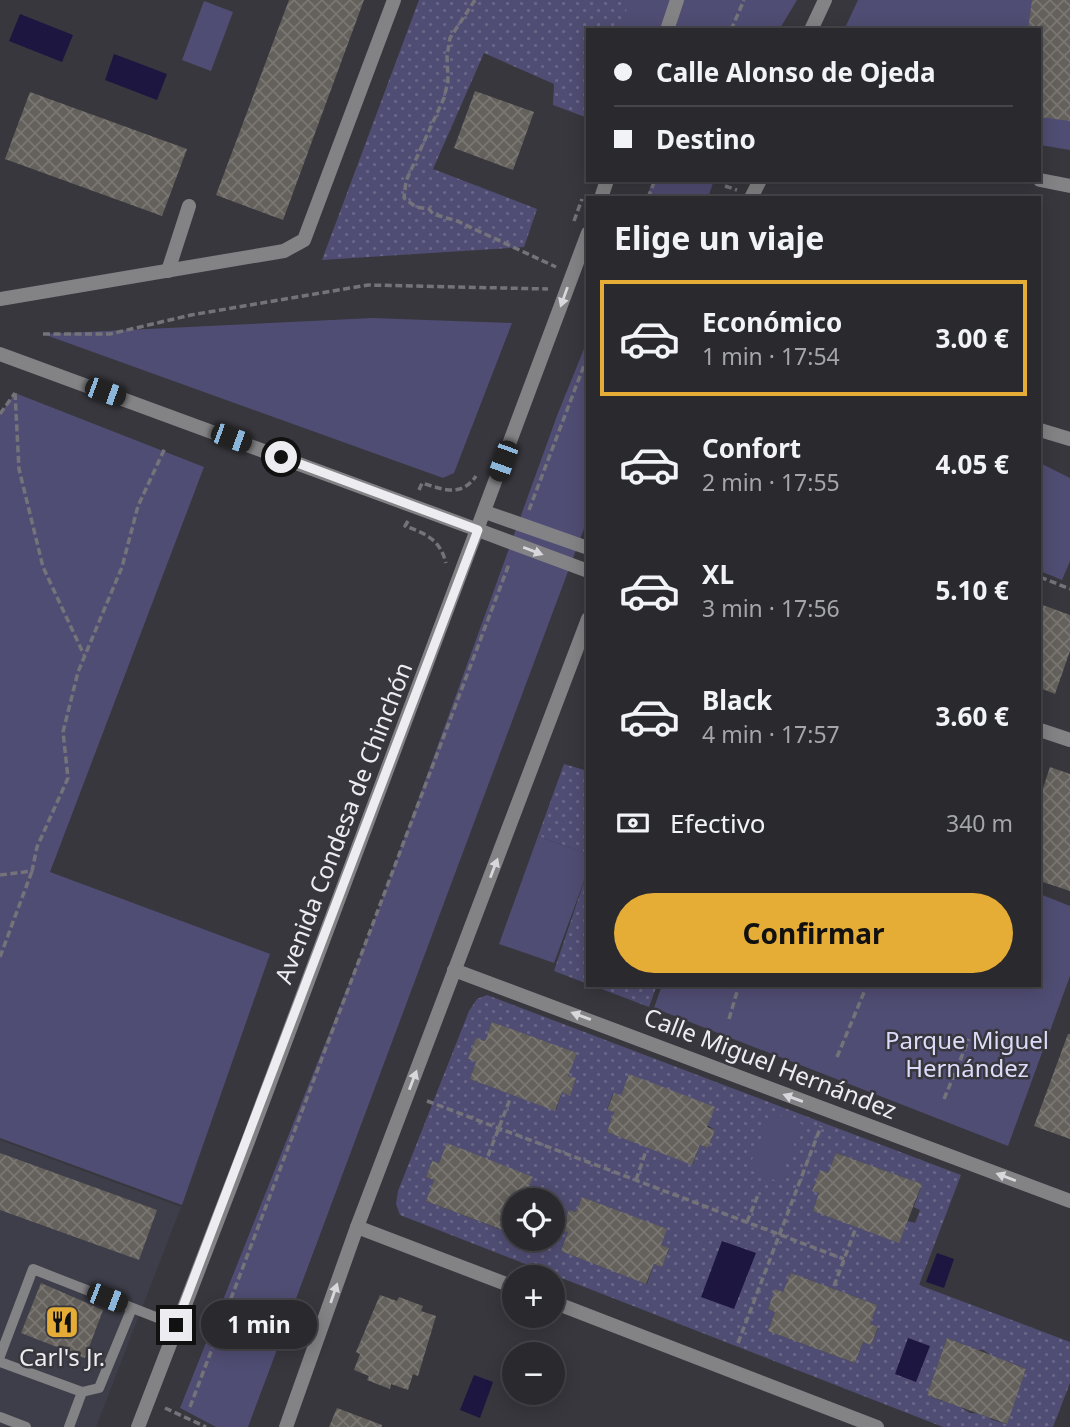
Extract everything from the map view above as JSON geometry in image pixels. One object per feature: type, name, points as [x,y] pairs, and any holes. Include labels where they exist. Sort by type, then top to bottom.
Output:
[{"type":"street","points":[[0,299],[284,251],[304,240],[394,0]]},
{"type":"street","points":[[668,28],[677,0]]},
{"type":"street","points":[[812,28],[825,0]]},
{"type":"street","points":[[1041,180],[1070,186]]},
{"type":"street","points":[[168,271],[190,206]]},
{"type":"street","name":"Avenida Condesa de Chinchón","points":[[138,1427],[586,238]]},
{"type":"street","points":[[0,354],[586,570]]},
{"type":"street","points":[[1041,430],[1070,439]]},
{"type":"street","points":[[485,512],[586,547]]},
{"type":"street","points":[[286,1427],[357,1227],[586,625]]},
{"type":"street","points":[[1041,730],[1070,740]]},
{"type":"street","name":"Calle Miguel Hernández","points":[[454,970],[1070,1202]]},
{"type":"street","points":[[357,1227],[502,1282]]},
{"type":"street","points":[[565,1307],[877,1427]]},
{"type":"lane","points":[[132,1308],[106,1378],[99,1388],[82,1392],[0,1359],[33,1269],[176,1325]]},
{"type":"lane","points":[[69,1427],[82,1392]]},
{"type":"lane","points":[[0,1417],[26,1427]]},
{"type":"path","points":[[475,0],[450,38],[444,98],[406,181],[404,198],[416,207],[429,209],[433,214],[485,233],[556,267]]},
{"type":"path","points":[[732,28],[744,0]]},
{"type":"path","points":[[570,230],[584,193]]},
{"type":"path","points":[[543,301],[561,255]]},
{"type":"path","points":[[43,334],[110,334],[191,315],[368,285],[548,289]]},
{"type":"path","points":[[523,525],[586,360]]},
{"type":"path","points":[[0,414],[15,393],[19,469],[43,567],[85,655]]},
{"type":"path","points":[[0,957],[32,870],[37,847],[68,778],[63,732],[85,655],[122,567],[138,506],[165,447]]},
{"type":"path","points":[[422,483],[447,492],[463,488],[475,480],[480,467]]},
{"type":"path","points":[[190,1407],[509,564]]},
{"type":"path","points":[[1041,577],[1070,589]]},
{"type":"path","points":[[0,875],[32,870]]},
{"type":"path","points":[[729,1019],[738,987]]},
{"type":"path","points":[[837,1057],[865,989]]},
{"type":"path","points":[[944,1099],[969,1039]]},
{"type":"path","points":[[488,1156],[510,1099]]},
{"type":"path","points":[[427,1101],[844,1259]]},
{"type":"path","points":[[738,1343],[822,1124]]},
{"type":"path","points":[[636,1180],[646,1151]]},
{"type":"path","points":[[747,1222],[758,1195]]},
{"type":"path","points":[[834,1286],[855,1230]]},
{"type":"path","points":[[147,1401],[183,1414],[206,1427]]},
{"type":"shaded area","points":[[20,14],[73,35],[62,62],[9,41]]},
{"type":"shaded area","points":[[114,54],[167,74],[157,100],[105,80]]},
{"type":"shaded area","points":[[0,1140],[181,1207],[96,1427],[0,1427]]},
{"type":"shaded area","points":[[722,1241],[756,1253],[734,1309],[701,1297]]},
{"type":"shaded area","points":[[937,1253],[954,1259],[944,1288],[926,1282]]},
{"type":"shaded area","points":[[908,1338],[930,1346],[916,1382],[895,1374]]},
{"type":"shaded area","points":[[474,1375],[493,1382],[480,1418],[460,1410]]},
{"type":"green space","points":[[419,0],[637,0],[627,28],[586,28],[586,117],[553,105],[554,84],[484,53],[433,169],[537,209],[524,247],[322,260]]},
{"type":"green space","points":[[630,0],[797,0],[780,28],[620,28]]},
{"type":"green space","points":[[858,0],[1070,0],[1070,150],[1041,145],[1041,28],[845,28]]},
{"type":"green space","points":[[204,1],[233,12],[211,71],[182,60]]},
{"type":"green space","points":[[652,182],[713,182],[709,196],[647,196]]},
{"type":"green space","points":[[372,318],[512,323],[454,473],[443,478],[43,334]]},
{"type":"green space","points":[[586,344],[586,523],[248,1427],[216,1427],[180,1408],[379,908],[558,413]]},
{"type":"green space","points":[[15,393],[204,467],[50,872],[270,954],[182,1205],[0,1138],[0,414]]},
{"type":"green space","points":[[1041,464],[1070,478],[1070,561],[1062,580],[1041,571]]},
{"type":"green space","points":[[564,764],[586,770],[586,853],[538,836]]},
{"type":"green space","points":[[538,836],[586,853],[586,875],[554,963],[499,944]]},
{"type":"green space","points":[[586,876],[586,983],[554,971]]},
{"type":"green space","name":"Parque Miguel Hernández","points":[[1041,894],[1070,906],[1070,976],[1008,1146],[654,1008],[661,987],[1041,987]]},
{"type":"green space","points":[[596,987],[656,987],[649,1007]]},
{"type":"green space","points":[[487,995],[961,1175],[919,1285],[1070,1342],[1070,1383],[1053,1427],[943,1427],[565,1279],[565,1265],[528,1265],[400,1215],[396,1204],[398,1191],[469,1011],[477,999]],"holes":[[[492,1022],[576,1053],[568,1076],[576,1079],[570,1095],[562,1092],[556,1110],[470,1079],[476,1062],[468,1059],[476,1038],[485,1041]],[[629,1075],[715,1130],[708,1148],[700,1145],[693,1164],[607,1132],[614,1112],[607,1109],[613,1094],[621,1096]],[[836,1153],[922,1184],[914,1207],[920,1210],[915,1223],[907,1221],[899,1242],[813,1211],[819,1193],[812,1190],[820,1171],[828,1173]],[[791,1273],[877,1305],[870,1324],[878,1328],[871,1345],[863,1342],[855,1363],[768,1331],[775,1312],[768,1309],[775,1290],[783,1292]],[[947,1338],[965,1345],[964,1350],[983,1350],[1009,1367],[1010,1362],[1026,1369],[1006,1424],[990,1419],[992,1414],[970,1413],[945,1397],[942,1401],[927,1395]]]},
{"type":"green space","points":[[772,1112],[802,1124],[779,1182],[748,1169]]},
{"type":"building","points":[[289,0],[364,0],[283,220],[216,195]]},
{"type":"building","points":[[1032,0],[1070,0],[1070,121],[1041,117],[1041,28],[1028,28]]},
{"type":"building","points":[[475,91],[534,112],[513,170],[454,148]]},
{"type":"building","points":[[30,92],[187,149],[162,216],[5,159]]},
{"type":"building","points":[[1041,604],[1070,615],[1070,651],[1055,694],[1041,688]]},
{"type":"building","points":[[1050,767],[1070,774],[1070,891],[1041,881],[1041,794]]},
{"type":"building","points":[[492,1022],[577,1053],[568,1076],[576,1078],[570,1096],[562,1092],[555,1111],[470,1079],[476,1062],[468,1059],[476,1038],[485,1041]]},
{"type":"building","points":[[1070,1034],[1070,1139],[1034,1126]]},
{"type":"building","points":[[629,1074],[715,1107],[707,1127],[715,1130],[708,1148],[700,1145],[692,1165],[607,1132],[614,1112],[607,1110],[614,1093],[621,1096]]},
{"type":"building","points":[[447,1143],[533,1177],[528,1188],[502,1188],[502,1230],[426,1201],[434,1180],[426,1177],[432,1161],[439,1163]]},
{"type":"building","points":[[0,1153],[157,1210],[139,1260],[0,1210]]},
{"type":"building","points":[[836,1153],[922,1184],[899,1243],[813,1211],[819,1193],[812,1191],[820,1170],[828,1173]]},
{"type":"building","points":[[582,1197],[667,1229],[661,1245],[669,1248],[662,1267],[654,1264],[646,1284],[561,1251],[565,1251],[568,1232],[565,1231],[565,1220],[569,1210],[576,1212]]},
{"type":"building","points":[[791,1273],[877,1305],[870,1324],[878,1327],[871,1345],[863,1342],[855,1363],[768,1331],[775,1312],[768,1309],[775,1289],[783,1292]]},
{"type":"building","name":"Carl's Jr.","points":[[41,1283],[103,1310],[85,1358],[21,1333]]},
{"type":"building","points":[[380,1295],[397,1301],[399,1297],[423,1306],[421,1311],[436,1316],[418,1376],[413,1374],[408,1390],[391,1384],[390,1389],[367,1380],[369,1376],[354,1370],[360,1354],[356,1352]]},
{"type":"building","points":[[947,1338],[1026,1369],[1007,1424],[927,1395]]},
{"type":"building","points":[[337,1408],[382,1425],[382,1427],[329,1427]]},
{"type":"place","name":"Carl's Jr.","points":[[62,1322]]},
{"type":"route","points":[[176,1325],[478,530],[281,457]]}]
